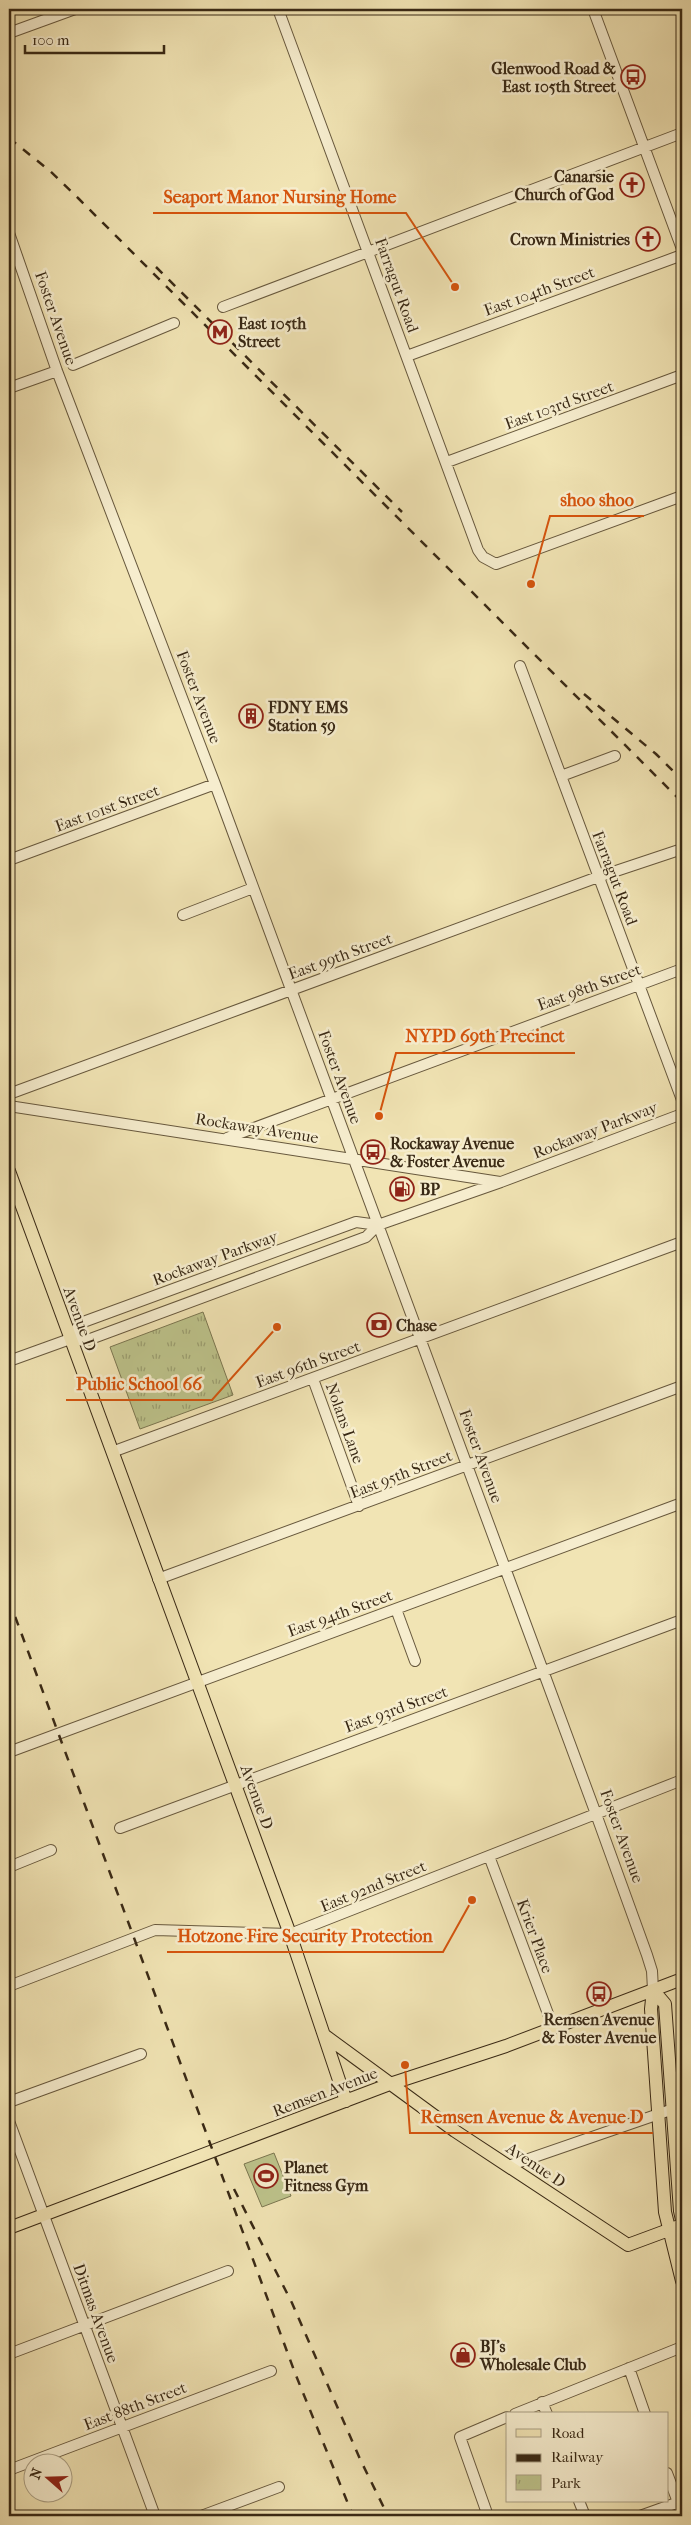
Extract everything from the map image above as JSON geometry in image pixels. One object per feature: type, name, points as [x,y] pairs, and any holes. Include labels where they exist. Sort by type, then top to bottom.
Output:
[{"type":"main road","name":"Avenue D","points":[[9,1170],[158,1580],[290,1934],[324,2035],[390,2084],[508,2166],[628,2245],[682,2225]]},
{"type":"main road","name":"Remsen Avenue","points":[[9,2228],[390,2084],[506,2046],[553,2026],[682,1979]]},
{"type":"main road","name":"Foster Avenue","points":[[653,1990],[665,2004],[678,2108],[677,2170],[682,2220]]},
{"type":"main road","name":"Foster Avenue","points":[[653,1990],[651,2009],[657,2114],[666,2212],[682,2281]]},
{"type":"main road","points":[[324,2035],[346,2101]]},
{"type":"street","points":[[9,34],[76,9]]},
{"type":"street","name":"Farragut Road","points":[[278,9],[478,550],[483,557],[496,564],[682,496]]},
{"type":"street","points":[[593,9],[682,249]]},
{"type":"street","points":[[223,307],[369,254],[682,133]]},
{"type":"street","name":"Foster Avenue","points":[[9,233],[57,370],[254,888],[544,1671],[650,1963],[653,1990]]},
{"type":"street","name":"East 104th Street","points":[[406,356],[682,255]]},
{"type":"street","points":[[73,365],[174,323]]},
{"type":"street","points":[[9,388],[57,370]]},
{"type":"street","name":"East 103rd Street","points":[[446,462],[682,375]]},
{"type":"street","name":"Farragut Road","points":[[520,666],[682,1100]]},
{"type":"street","points":[[561,776],[615,756]]},
{"type":"street","name":"East 101st Street","points":[[9,860],[215,784]]},
{"type":"street","name":"East 99th Street","points":[[9,1094],[598,877],[682,849]]},
{"type":"street","points":[[182,915],[254,888]]},
{"type":"street","name":"East 98th Street","points":[[226,1139],[331,1098],[682,969]]},
{"type":"street","name":"Rockaway Avenue","points":[[9,1106],[501,1182]]},
{"type":"street","name":"Rockaway Parkway","points":[[9,1361],[70,1339],[85,1341],[366,1237],[378,1225],[501,1182],[682,1114]]},
{"type":"street","name":"Rockaway Parkway","points":[[70,1339],[78,1325],[86,1321],[356,1222],[378,1225]]},
{"type":"street","name":"East 96th Street","points":[[112,1452],[682,1242]]},
{"type":"street","name":"Nolans Lane","points":[[312,1379],[359,1506]]},
{"type":"street","name":"East 95th Street","points":[[158,1580],[682,1386]]},
{"type":"street","name":"East 94th Street","points":[[9,1752],[682,1503]]},
{"type":"street","points":[[396,1609],[415,1661]]},
{"type":"street","name":"East 93rd Street","points":[[120,1828],[682,1620]]},
{"type":"street","name":"East 92nd Street","points":[[9,1986],[155,1930],[290,1934],[682,1780]]},
{"type":"street","points":[[9,1867],[52,1850]]},
{"type":"street","name":"Krier Place","points":[[489,1856],[553,2026]]},
{"type":"street","points":[[9,2102],[141,2054]]},
{"type":"street","points":[[508,2166],[678,2108]]},
{"type":"street","name":"Ditmas Avenue","points":[[9,2121],[155,2516]]},
{"type":"street","points":[[677,2170],[682,2184]]},
{"type":"street","points":[[9,2354],[228,2271]]},
{"type":"street","points":[[520,2412],[682,2346]]},
{"type":"street","points":[[629,2368],[645,2412]]},
{"type":"street","name":"East 88th Street","points":[[9,2470],[271,2371]]},
{"type":"street","points":[[542,2402],[546,2412]]},
{"type":"street","points":[[488,2516],[460,2437],[506,2417]]},
{"type":"street","points":[[668,2475],[680,2501],[682,2514]]},
{"type":"street","points":[[201,2516],[279,2487]]},
{"type":"street","points":[[640,2516],[680,2501]]},
{"type":"street","points":[[579,2502],[584,2516]]},
{"type":"green space","points":[[203,1312],[233,1395],[140,1429],[110,1347]]},
{"type":"green space","name":"Planet Fitness Gym","points":[[274,2153],[291,2196],[262,2207],[244,2164]]},
{"type":"railway","points":[[9,138],[50,171],[79,199],[682,802]]},
{"type":"railway","points":[[156,267],[402,512]]},
{"type":"railway","points":[[584,694],[656,754],[682,780]]},
{"type":"railway","points":[[9,1600],[295,2373],[353,2516]]},
{"type":"railway","points":[[234,2189],[292,2303],[360,2459],[388,2516]]},
{"type":"place","name":"Glenwood Road & East 105th Street","points":[[633,77]]},
{"type":"place","name":"Canarsie Church of God","points":[[632,185]]},
{"type":"place","name":"Crown Ministries","points":[[648,239]]},
{"type":"place","name":"Seaport Manor Nursing Home","points":[[455,287]]},
{"type":"place","name":"East 105th Street","points":[[220,332]]},
{"type":"place","name":"shoo shoo","points":[[531,584]]},
{"type":"place","name":"FDNY EMS Station 59","points":[[251,716]]},
{"type":"place","name":"NYPD 69th Precinct","points":[[379,1116]]},
{"type":"place","name":"Rockaway Avenue & Foster Avenue","points":[[373,1152]]},
{"type":"place","name":"BP","points":[[402,1189]]},
{"type":"place","name":"Chase","points":[[379,1325]]},
{"type":"place","name":"Public School 66","points":[[277,1327]]},
{"type":"place","name":"Hotzone Fire Security Protection","points":[[472,1900]]},
{"type":"place","name":"Remsen Avenue & Foster Avenue","points":[[599,1994]]},
{"type":"place","name":"Remsen Avenue & Avenue D","points":[[405,2065]]},
{"type":"place","name":"Planet Fitness Gym","points":[[266,2176]]},
{"type":"place","name":"BJ's Wholesale Club","points":[[463,2355]]}]
